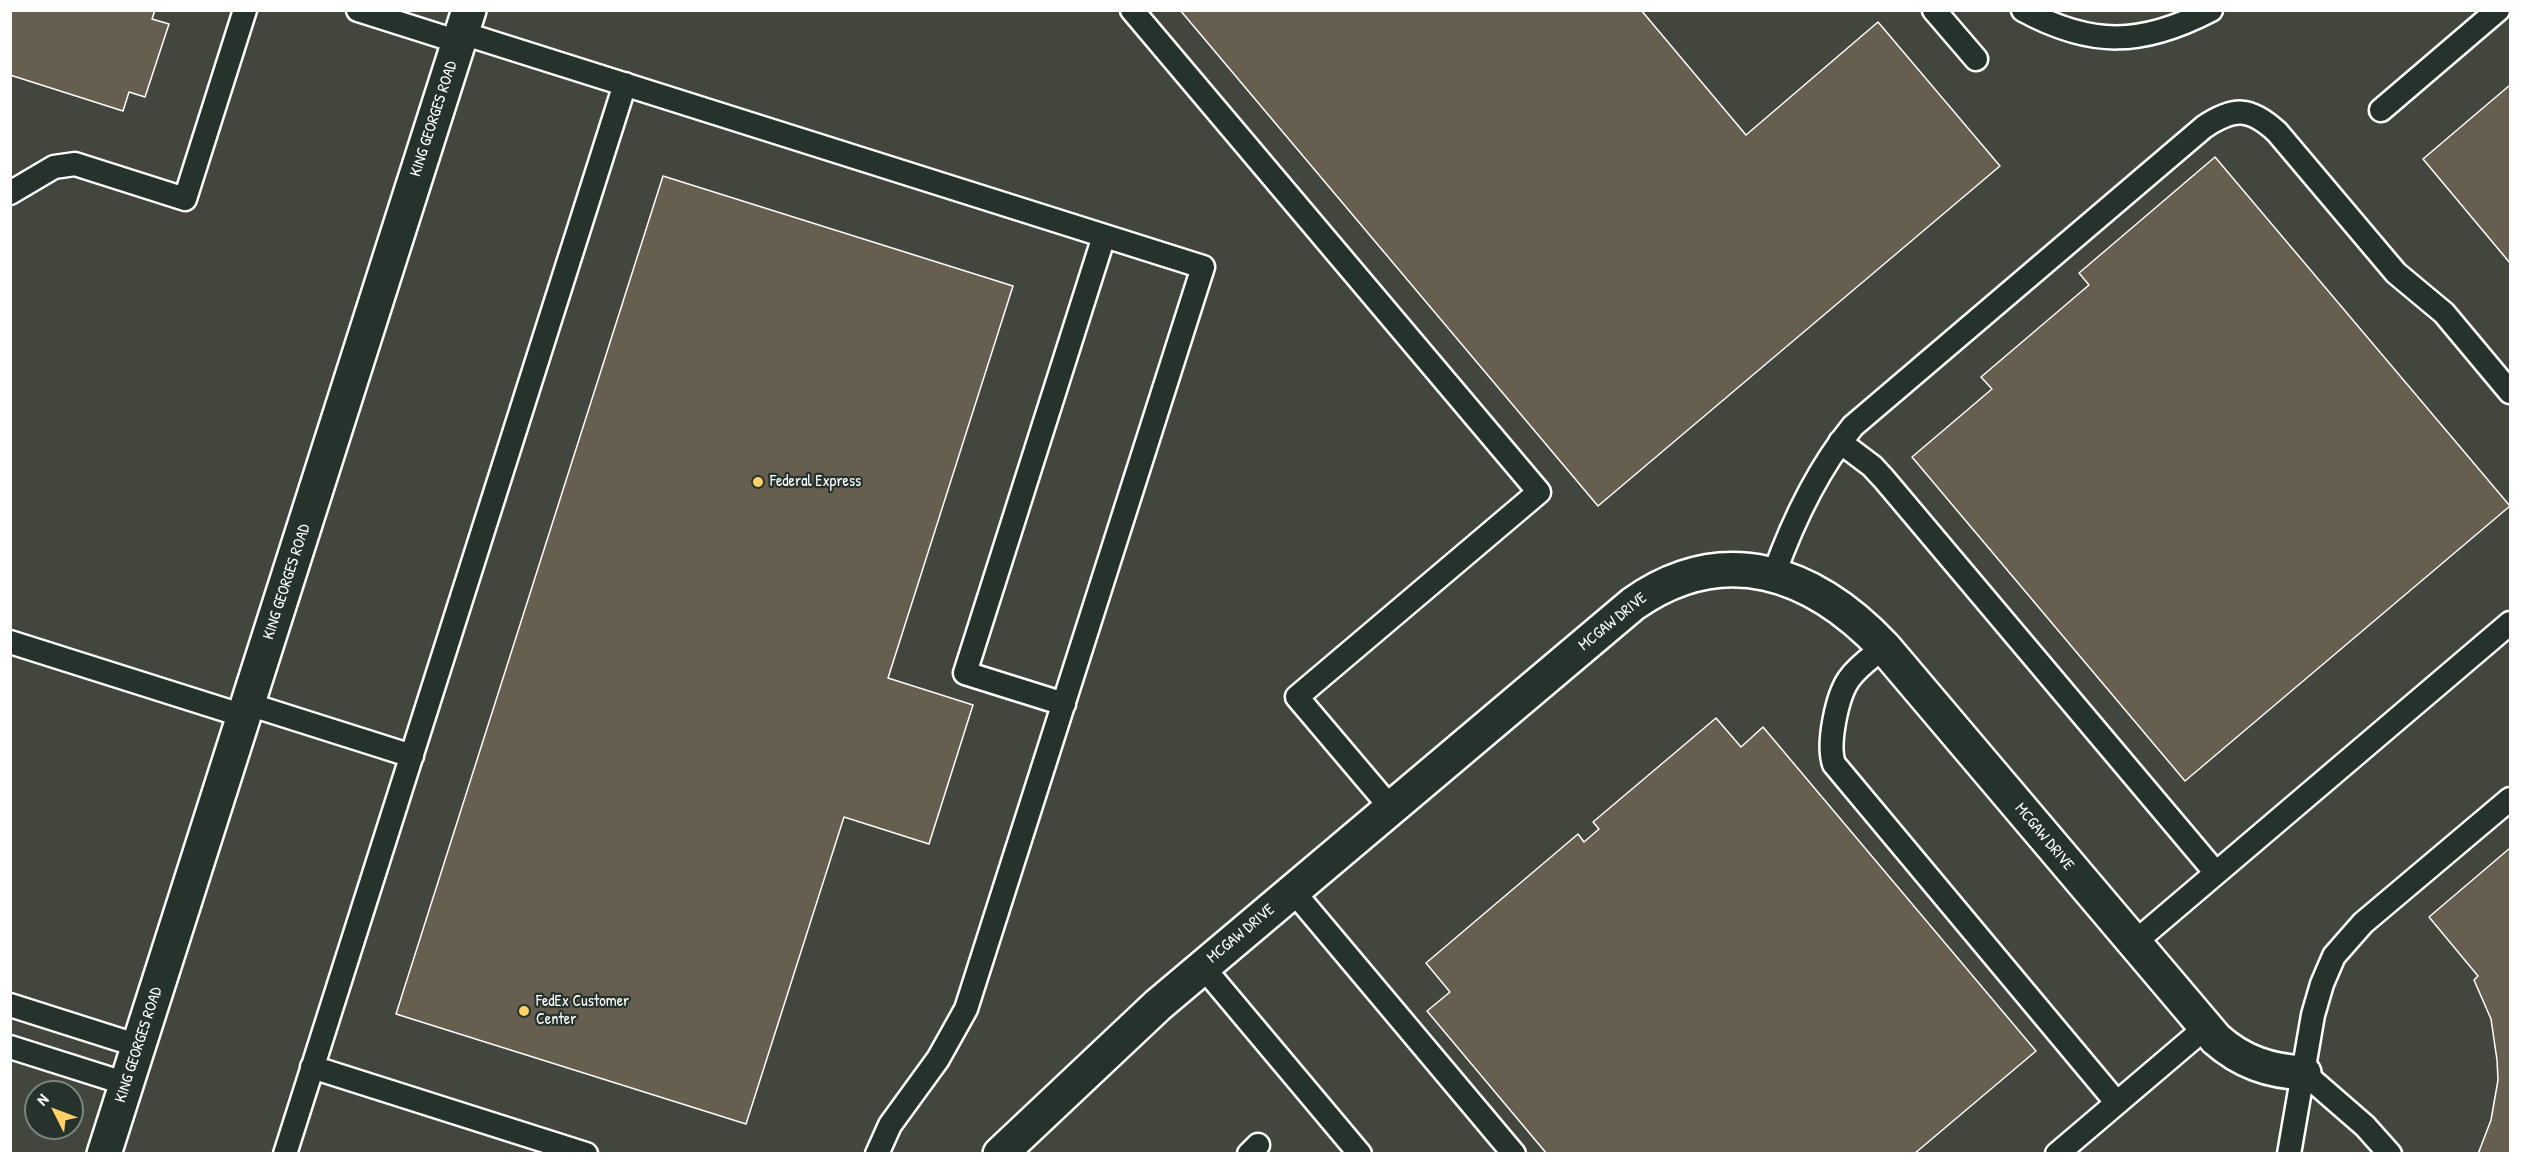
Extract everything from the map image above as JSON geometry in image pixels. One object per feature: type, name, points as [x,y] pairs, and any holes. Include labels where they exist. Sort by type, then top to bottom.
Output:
[{"type":"street","name":"KING GEORGES ROAD","points":[[104,1154],[463,28]]},
{"type":"street","name":"MCGAW DRIVE","points":[[1000,1154],[1126,1034],[1203,967],[1649,592],[1669,582],[1712,572],[1734,570],[1774,574],[1793,580],[1831,600],[1849,613],[1884,647],[2205,1028],[2229,1050],[2246,1061],[2266,1068],[2304,1073]]},
{"type":"lane","points":[[10,193],[54,167],[75,164],[185,199],[245,10]]},
{"type":"lane","points":[[358,10],[463,28],[625,84],[1203,267],[966,1009],[938,1059],[890,1125],[877,1154]]},
{"type":"lane","points":[[1132,10],[1539,492],[1297,697],[1391,808]]},
{"type":"lane","points":[[1934,10],[1976,59]]},
{"type":"lane","points":[[2023,10],[2063,30],[2107,38],[2158,33],[2186,23],[2211,10]]},
{"type":"lane","points":[[2381,110],[2499,10]]},
{"type":"lane","points":[[285,1154],[625,84]]},
{"type":"lane","points":[[1774,574],[1803,503],[1840,442],[1853,426],[1883,397],[2204,127],[2228,114],[2241,111],[2255,115],[2277,132],[2396,273],[2450,320],[2511,392]]},
{"type":"lane","points":[[1064,704],[965,674],[1104,236]]},
{"type":"lane","points":[[1840,442],[1872,466],[1884,479],[2216,873]]},
{"type":"lane","points":[[2133,943],[2511,624]]},
{"type":"lane","points":[[10,642],[412,756]]},
{"type":"lane","points":[[1884,647],[1855,671],[1842,692],[1831,744],[1830,753],[1834,764],[2117,1102]]},
{"type":"lane","points":[[2289,1154],[2317,1000],[2328,969],[2342,944],[2363,923],[2511,799]]},
{"type":"lane","points":[[1293,891],[1514,1154]]},
{"type":"lane","points":[[1203,967],[1360,1154]]},
{"type":"lane","points":[[10,1005],[139,1046]]},
{"type":"lane","points":[[2057,1154],[2205,1028]]},
{"type":"lane","points":[[10,1047],[127,1084]]},
{"type":"lane","points":[[312,1067],[586,1154]]},
{"type":"lane","points":[[2304,1073],[2365,1126],[2390,1154]]},
{"type":"shaded area","points":[[10,11],[2510,11],[2510,1153],[11,1153]]},
{"type":"building","points":[[10,10],[155,10],[152,19],[169,24],[145,97],[129,92],[123,111],[10,75]]},
{"type":"building","points":[[1180,10],[1641,10],[1746,135],[1878,22],[2000,166],[1598,506]]},
{"type":"building","points":[[2510,85],[2510,263],[2423,159]]},
{"type":"building","points":[[2215,157],[2510,506],[2185,781],[1912,457],[1992,389],[1981,377],[2089,285],[2079,273]]},
{"type":"building","name":"Federal Express","points":[[663,176],[1013,286],[888,678],[973,705],[929,844],[844,817],[746,1124],[396,1014]]},
{"type":"building","points":[[1716,718],[1741,747],[1763,727],[2036,1051],[1914,1154],[1547,1154],[1427,1011],[1450,992],[1426,963],[1578,834],[1584,842],[1599,829],[1593,822]]},
{"type":"building","points":[[2510,848],[2510,1154],[2478,1154],[2491,1120],[2498,1080],[2491,1019],[2474,980],[2478,976],[2429,917]]},
{"type":"place","name":"Federal Express","points":[[758,482]]},
{"type":"place","name":"FedEx Customer Center","points":[[524,1011]]}]
